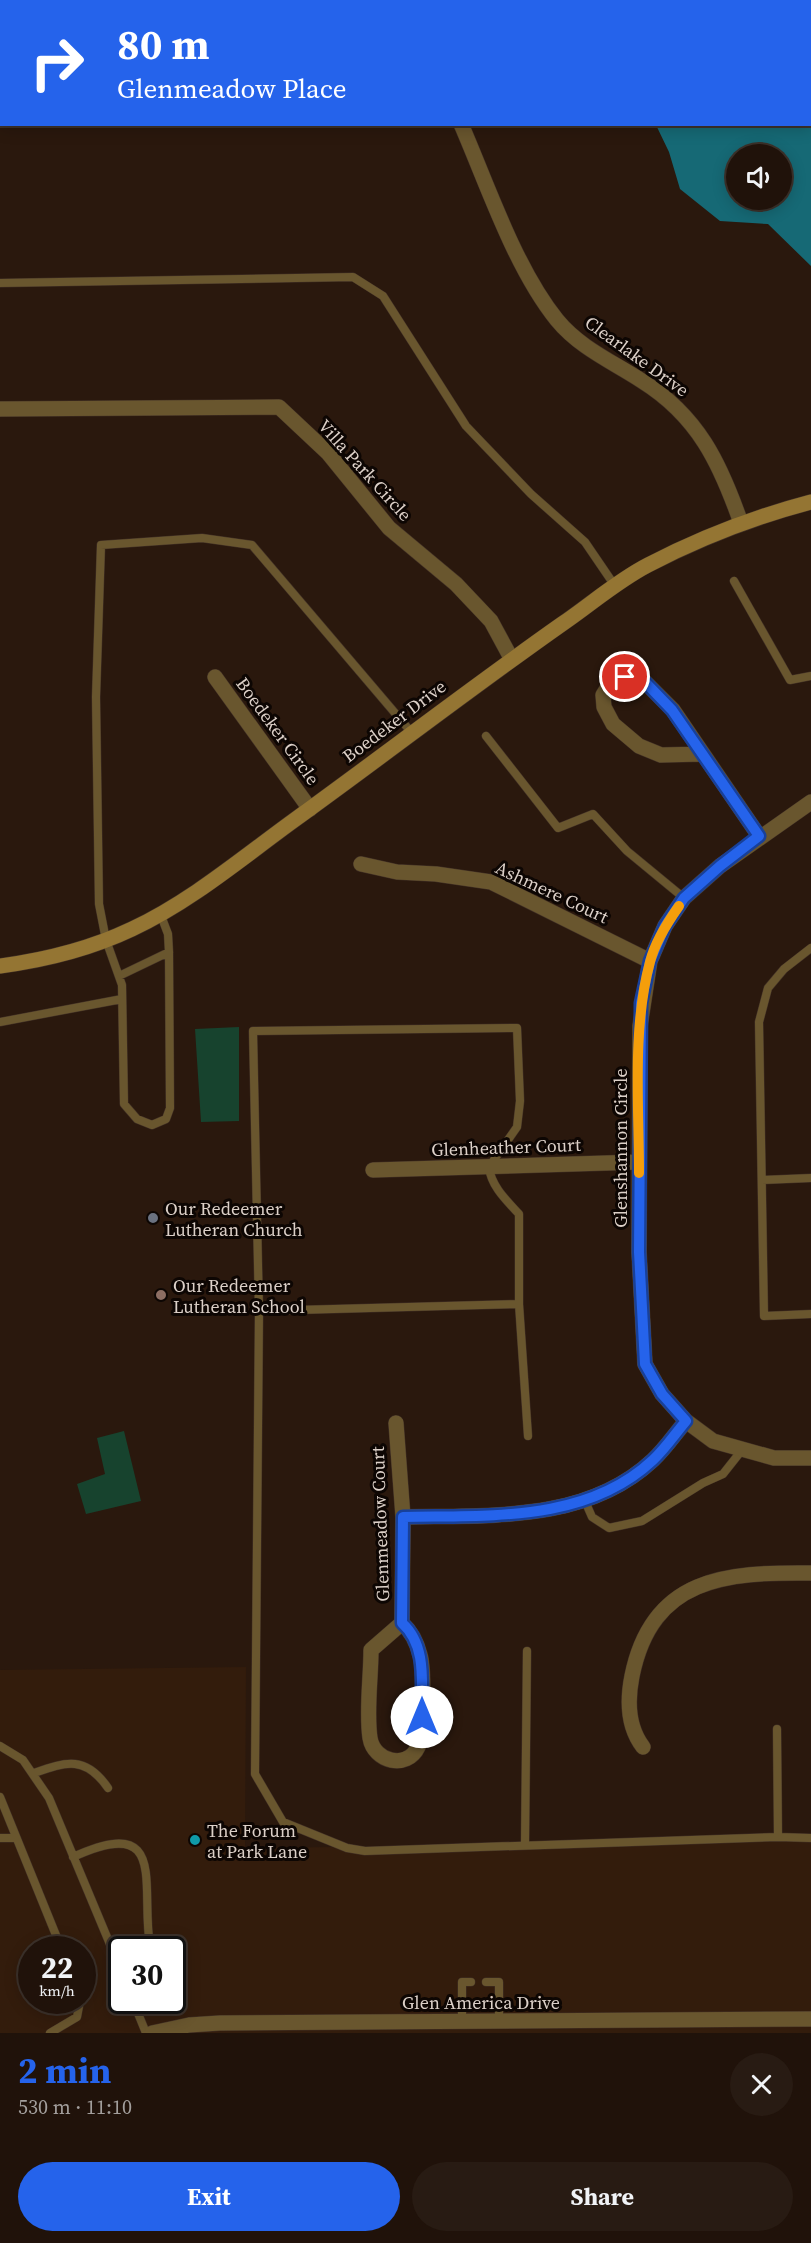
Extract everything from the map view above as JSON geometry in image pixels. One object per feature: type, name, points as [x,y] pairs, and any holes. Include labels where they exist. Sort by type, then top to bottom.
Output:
[{"type":"street","name":"Clearlake Drive","points":[[462,126],[526,272],[543,300],[559,322],[583,345],[660,393],[688,418],[704,438],[725,479],[741,523]]},
{"type":"street","name":"Villa Park Circle","points":[[0,409],[279,407],[328,453],[389,528],[456,584],[490,621],[511,658]]},
{"type":"street","name":"Boedeker Drive","points":[[0,966],[49,958],[106,940],[160,913],[204,885],[310,809],[511,658],[646,566],[741,523],[811,502]]},
{"type":"street","name":"Boedeker Circle","points":[[215,677],[310,809]]},
{"type":"street","points":[[703,754],[661,755],[639,746],[613,724],[604,707],[603,694],[608,687],[625,677],[634,677],[645,682],[672,710],[703,754],[759,836]]},
{"type":"street","name":"Glenshannon Circle","points":[[811,802],[759,836],[720,866],[684,898],[665,926],[650,961],[640,1026],[639,1162],[639,1252],[645,1364],[662,1394],[686,1421],[713,1441],[774,1458],[811,1458]]},
{"type":"street","name":"Ashmere Court","points":[[361,864],[396,872],[436,874],[491,882],[650,961]]},
{"type":"street","name":"Glenheather Court","points":[[373,1170],[639,1162]]},
{"type":"street","points":[[403,1517],[523,1514],[585,1502],[653,1460],[686,1421]]},
{"type":"street","name":"Glenmeadow Court","points":[[396,1423],[403,1517],[402,1623],[371,1650],[370,1737],[376,1752],[392,1761],[400,1761],[415,1753],[422,1737],[421,1658],[409,1629],[402,1623]]},
{"type":"street","points":[[643,1747],[634,1736],[628,1694],[635,1660],[651,1626],[678,1596],[706,1582],[752,1572],[811,1573]]},
{"type":"street","name":"Glen America Drive","points":[[152,2033],[189,2025],[220,2023],[462,2022],[489,2025],[811,2019]]},
{"type":"lane","points":[[0,283],[353,277],[383,296],[466,426],[531,494],[585,542],[615,586]]},
{"type":"lane","points":[[160,913],[168,934],[169,952],[170,1108],[166,1119],[157,1124],[137,1119],[124,1104],[122,999],[119,976],[106,940],[99,904],[96,697],[101,545],[202,538],[252,544],[412,733]]},
{"type":"lane","points":[[734,581],[790,680],[811,676]]},
{"type":"lane","points":[[486,736],[558,828],[593,814],[627,851],[684,898]]},
{"type":"lane","points":[[811,948],[784,969],[768,988],[759,1022],[764,1316],[811,1314]]},
{"type":"lane","points":[[119,976],[169,952]]},
{"type":"lane","points":[[0,1022],[122,999]]},
{"type":"lane","points":[[528,1436],[519,1304],[519,1214],[509,1205],[490,1176],[489,1167],[517,1127],[520,1101],[517,1028],[253,1031],[259,1311],[255,1774],[283,1822],[347,1848],[365,1851],[811,1838]]},
{"type":"lane","points":[[762,1180],[811,1178]]},
{"type":"lane","points":[[259,1311],[519,1304]]},
{"type":"lane","points":[[585,1502],[592,1517],[609,1528],[642,1521],[702,1483],[723,1474],[742,1449]]},
{"type":"lane","points":[[525,1845],[527,1651]]},
{"type":"lane","points":[[777,1729],[778,1838]]},
{"type":"lane","points":[[0,1746],[23,1760],[49,1798],[108,1939]]},
{"type":"lane","points":[[34,1773],[56,1765],[77,1764],[96,1770],[108,1788]]},
{"type":"lane","points":[[0,1797],[56,1936]]},
{"type":"lane","points":[[0,1838],[15,1838]]},
{"type":"lane","points":[[74,1857],[116,1842],[133,1847],[141,1855],[147,1865],[149,1936]]},
{"type":"lane","points":[[462,2022],[462,1982],[471,1982]]},
{"type":"lane","points":[[486,1982],[499,1982],[489,2025]]},
{"type":"lane","points":[[50,2033],[76,2017],[77,2014]]},
{"type":"lane","points":[[138,2014],[146,2033]]},
{"type":"shaded area","points":[[246,1667],[245,1848],[811,1841],[811,2033],[0,2033],[0,1670]]},
{"type":"green space","points":[[239,1027],[239,1121],[201,1122],[195,1029]]},
{"type":"green space","points":[[124,1431],[141,1501],[86,1514],[77,1484],[105,1474],[97,1438]]},
{"type":"water","points":[[656,126],[811,126],[811,266],[768,224],[720,221],[680,189],[669,152]]},
{"type":"slow traffic","points":[[639,1173],[641,1003],[650,961],[665,926],[679,906]]},
{"type":"place","name":"Our Redeemer Lutheran Church","points":[[153,1218]]},
{"type":"place","name":"Our Redeemer Lutheran School","points":[[161,1295]]},
{"type":"place","name":"The Forum at Park Lane","points":[[195,1840]]},
{"type":"route","points":[[422,1717],[421,1658],[409,1629],[402,1623],[403,1517],[523,1514],[585,1502],[653,1460],[686,1421],[662,1394],[645,1364],[639,1252],[641,1003],[650,961],[665,926],[684,898],[759,836],[672,710],[645,682],[634,677],[625,677]]}]
